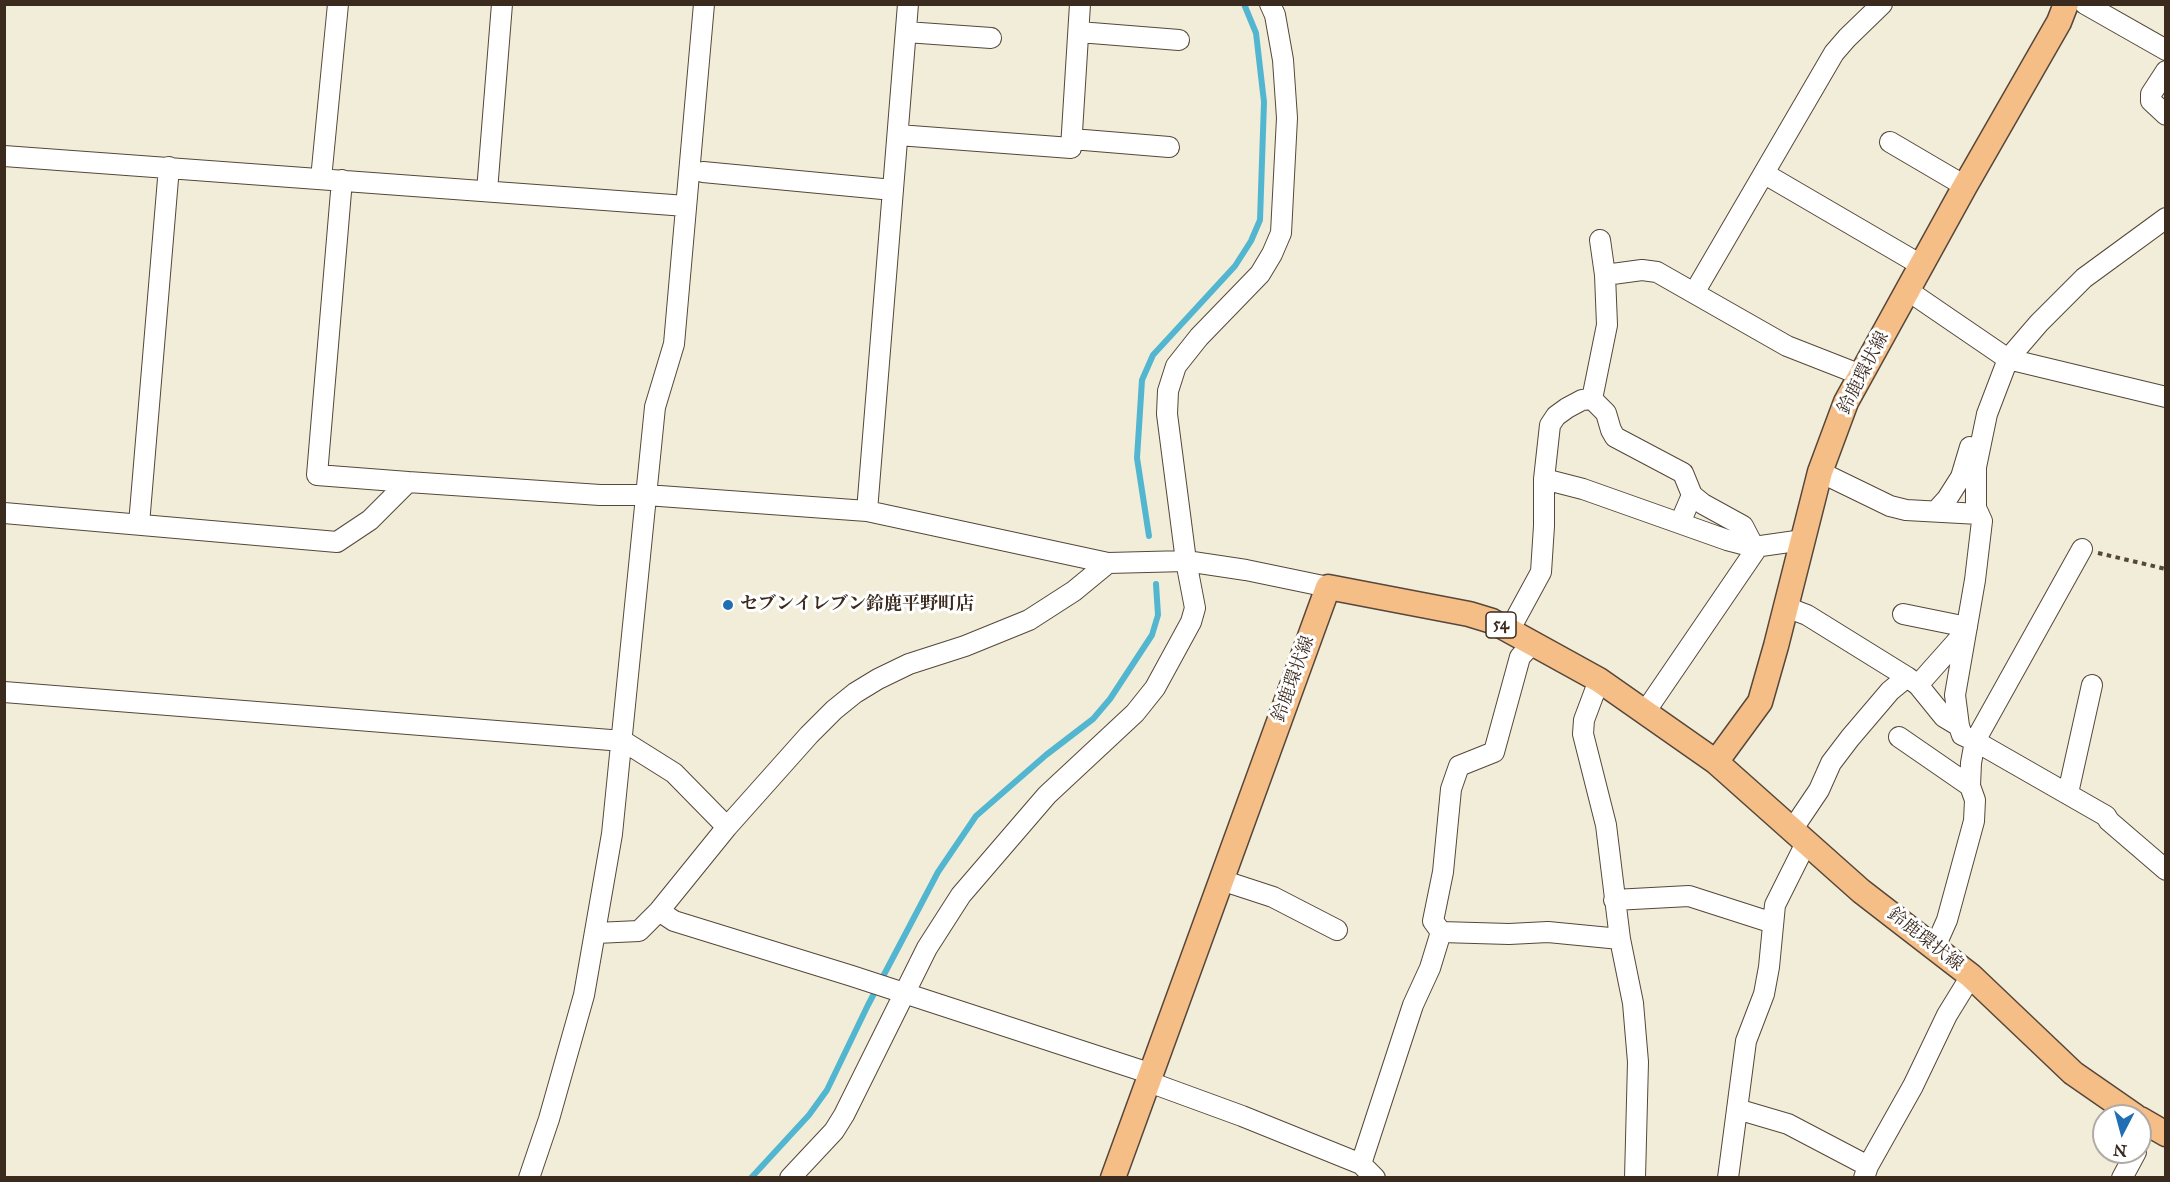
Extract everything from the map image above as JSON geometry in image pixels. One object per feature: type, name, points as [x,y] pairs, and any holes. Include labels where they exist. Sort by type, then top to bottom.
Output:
[{"type":"main road","name":"鈴鹿環状線","points":[[1716,762],[1760,702],[1820,472],[1846,402],[1965,186],[2059,22],[2066,4]]},
{"type":"main road","name":"鈴鹿環状線","points":[[1113,1177],[1328,587],[1469,614],[1510,629],[1532,644],[1599,680],[1716,762],[1861,891],[1971,975],[2073,1073],[2114,1104]]},
{"type":"street","points":[[321,179],[338,4]]},
{"type":"street","points":[[487,191],[502,4]]},
{"type":"street","points":[[529,1178],[549,1119],[581,1006],[596,933],[612,834],[655,407],[674,344],[704,4]]},
{"type":"street","points":[[867,511],[908,4]]},
{"type":"street","points":[[898,135],[1071,148],[1080,4]]},
{"type":"street","points":[[790,1178],[834,1131],[844,1115],[900,992],[961,895],[1047,795],[1119,729],[1155,688],[1191,622],[1195,608],[1186,561],[1167,414],[1168,391],[1176,366],[1199,337],[1260,274],[1281,233],[1287,118],[1283,60],[1275,15],[1270,4]]},
{"type":"street","points":[[1694,293],[1834,54],[1882,4]]},
{"type":"street","points":[[2085,4],[2166,50]]},
{"type":"street","points":[[906,32],[991,38]]},
{"type":"street","points":[[1079,32],[1179,40]]},
{"type":"street","points":[[2166,71],[2151,94],[2151,101],[2166,115]]},
{"type":"street","points":[[1071,139],[1169,147]]},
{"type":"street","points":[[1890,142],[1965,186]]},
{"type":"street","points":[[4,156],[686,206]]},
{"type":"street","points":[[139,524],[169,167]]},
{"type":"street","points":[[703,172],[894,190]]},
{"type":"street","points":[[1765,174],[1921,265]]},
{"type":"street","points":[[342,180],[316,475],[867,511],[1107,563],[1186,561],[1328,587]]},
{"type":"street","points":[[2166,218],[2084,278],[2039,323],[2008,359],[1987,414],[1976,467],[1976,508],[1982,522],[1955,695],[1962,735],[2106,816],[2166,870]]},
{"type":"street","points":[[1592,399],[1607,325],[1605,275],[1600,240]]},
{"type":"street","points":[[1605,275],[1642,270],[1657,272],[1787,345],[1862,375]]},
{"type":"street","points":[[1907,290],[2008,359],[2166,397]]},
{"type":"street","points":[[1510,629],[1541,573],[1544,479],[1550,425],[1556,416],[1568,408],[1582,400],[1592,399]]},
{"type":"street","points":[[1592,399],[1606,413],[1615,437],[1683,473],[1692,495],[1703,504],[1743,526],[1756,547]]},
{"type":"street","points":[[1937,510],[1947,499],[1960,477],[1975,429],[1987,414]]},
{"type":"street","points":[[1820,472],[1890,506],[1906,510],[1980,514]]},
{"type":"street","points":[[1544,479],[1583,489],[1756,547],[1803,540]]},
{"type":"street","points":[[4,513],[337,542],[370,520],[408,482]]},
{"type":"street","points":[[1680,523],[1692,495]]},
{"type":"street","points":[[1645,712],[1756,547]]},
{"type":"street","points":[[1935,947],[1947,920],[1974,821],[1975,800],[1970,786],[1975,741],[2082,549]]},
{"type":"street","points":[[596,933],[639,931],[659,911],[727,827],[809,735],[855,693],[909,664],[965,646],[1029,620],[1074,591],[1107,563]]},
{"type":"street","points":[[1786,607],[1807,615],[1913,681],[1944,717],[1959,726]]},
{"type":"street","points":[[1903,614],[1966,629]]},
{"type":"street","points":[[1728,1178],[1746,1041],[1764,994],[1775,905],[1799,836],[1831,764],[1850,738],[1890,692],[1913,681],[1966,629]]},
{"type":"street","points":[[1441,932],[1433,921],[1443,872],[1451,789],[1459,765],[1494,752],[1520,657],[1532,644]]},
{"type":"street","points":[[1599,680],[1584,720],[1583,734],[1606,825],[1614,900],[1633,1004],[1638,1062],[1635,1178]]},
{"type":"street","points":[[2068,793],[2092,685]]},
{"type":"street","points":[[4,692],[623,741],[674,773],[727,827]]},
{"type":"street","points":[[1899,737],[1970,786]]},
{"type":"street","points":[[1221,880],[1274,897],[1337,930]]},
{"type":"street","points":[[1614,900],[1689,896],[1773,923]]},
{"type":"street","points":[[659,911],[674,921],[852,976],[1150,1078],[1242,1116],[1371,1174],[1413,1005],[1430,968],[1441,932]]},
{"type":"street","points":[[1441,932],[1509,934],[1548,932],[1620,939]]},
{"type":"street","points":[[1737,1109],[1788,1124],[1866,1172],[1913,1086],[1947,1015],[1971,975]]},
{"type":"street","points":[[2122,1178],[2130,1164]]},
{"type":"path","points":[[2082,549],[2166,569]]},
{"type":"waterway","points":[[1149,536],[1137,458],[1142,380],[1153,355],[1235,266],[1251,241],[1260,220],[1264,102],[1256,33],[1244,4]]},
{"type":"waterway","points":[[751,1178],[809,1115],[827,1090],[868,1005],[938,872],[976,816],[1046,755],[1093,719],[1110,699],[1152,635],[1158,615],[1156,584]]},
{"type":"place","name":"セブンイレブン鈴鹿平野町店","points":[[728,605]]}]
